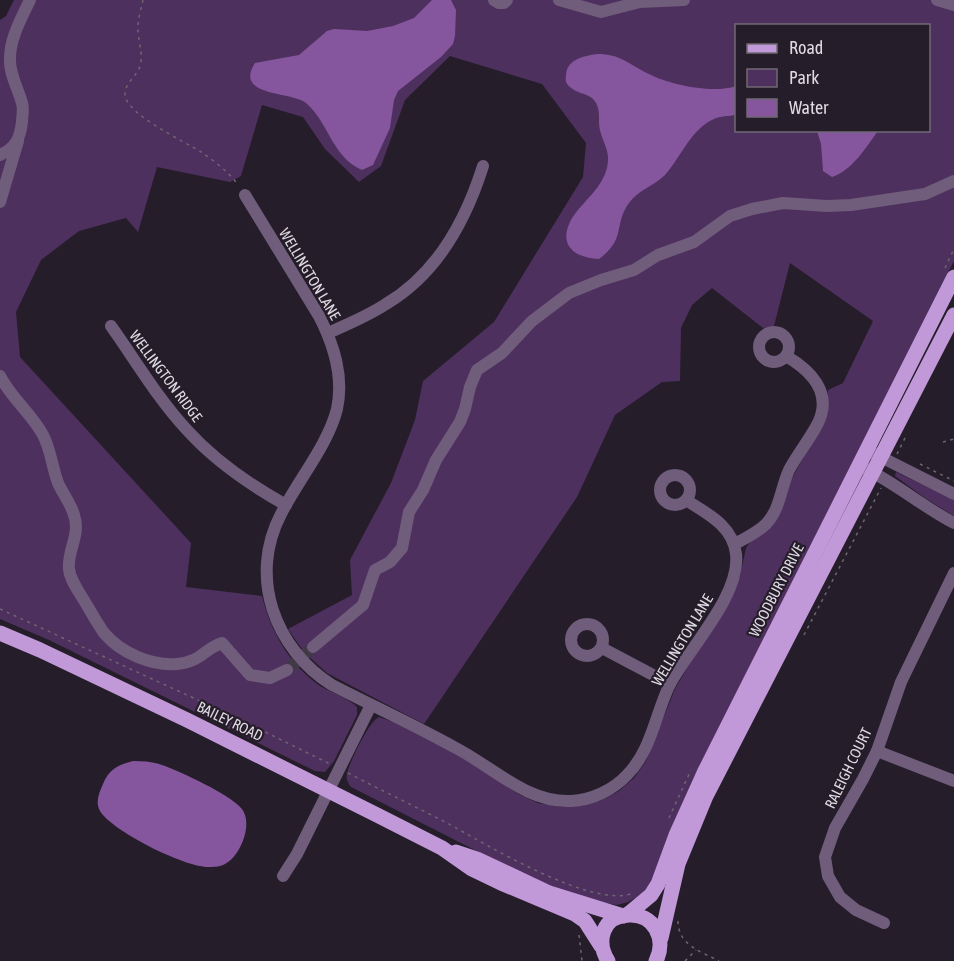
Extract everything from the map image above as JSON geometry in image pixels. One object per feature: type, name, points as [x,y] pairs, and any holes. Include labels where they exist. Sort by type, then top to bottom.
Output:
[{"type":"main road","name":"WOODBURY DRIVE","points":[[602,955],[601,940],[605,929],[616,918],[625,915],[649,897],[658,884],[697,787],[954,277]]},
{"type":"main road","name":"WOODBURY DRIVE","points":[[656,961],[676,870],[697,816],[774,663],[880,476],[954,315]]},
{"type":"main road","name":"BAILEY ROAD","points":[[0,633],[124,689],[329,790],[442,848],[481,874],[579,916],[587,924],[602,955]]},
{"type":"main road","name":"BAILEY ROAD","points":[[442,848],[477,859],[549,893],[647,921],[655,928],[661,940]]},
{"type":"main road","points":[[661,940],[673,961]]},
{"type":"street","points":[[0,202],[18,141],[23,105],[11,74],[9,59],[13,42],[30,0]]},
{"type":"street","points":[[494,0],[499,3],[507,0]]},
{"type":"street","points":[[559,0],[601,12],[640,2],[684,0]]},
{"type":"street","points":[[937,0],[954,5]]},
{"type":"street","points":[[0,155],[18,141]]},
{"type":"street","points":[[328,333],[388,303],[422,274],[441,253],[456,230],[474,195],[483,166]]},
{"type":"street","points":[[313,647],[363,605],[375,570],[390,561],[402,548],[409,512],[423,490],[436,460],[460,422],[477,370],[502,353],[532,321],[555,303],[578,289],[634,270],[658,255],[694,242],[723,219],[752,209],[783,203],[851,205],[925,194],[954,182]]},
{"type":"street","name":"WELLINGTON LANE","points":[[245,195],[299,279],[328,333],[338,368],[337,408],[328,432],[286,505],[273,533],[267,562],[267,588],[274,618],[290,646],[317,676],[474,757],[530,793],[556,801],[585,800],[614,787],[636,765],[650,739],[670,684],[724,599],[735,572],[737,556],[735,544]]},
{"type":"street","name":"WELLINGTON RIDGE","points":[[111,326],[164,402],[196,440],[241,477],[286,505]]},
{"type":"street","points":[[686,500],[720,523],[735,544],[765,525],[771,518],[788,471],[822,414],[821,392],[817,382],[810,372],[786,356]]},
{"type":"street","points":[[0,376],[14,399],[33,420],[48,445],[57,481],[74,514],[76,524],[70,557],[70,574],[80,595],[105,634],[129,652],[153,662],[189,662],[222,642],[250,675],[270,678],[287,670]]},
{"type":"street","points":[[867,450],[954,494]]},
{"type":"street","points":[[859,465],[954,523]]},
{"type":"street","name":"RALEIGH COURT","points":[[884,923],[856,910],[840,897],[828,876],[825,857],[835,828],[877,751],[896,693],[954,573]]},
{"type":"street","points":[[602,648],[670,684]]},
{"type":"street","points":[[283,876],[295,859],[371,705]]},
{"type":"street","points":[[877,751],[954,781]]},
{"type":"path","points":[[143,0],[138,26],[141,43],[140,67],[126,88],[125,98],[129,104],[152,122],[201,152],[232,177],[245,195]]},
{"type":"path","points":[[887,460],[908,433]]},
{"type":"path","points":[[943,442],[954,439]]},
{"type":"path","points":[[800,642],[880,476]]},
{"type":"path","points":[[0,609],[237,718],[330,764]]},
{"type":"path","points":[[348,773],[556,880],[596,892],[629,895],[636,891]]},
{"type":"path","points":[[678,919],[681,936],[697,949],[719,961]]},
{"type":"path","points":[[578,928],[582,961]]},
{"type":"path","points":[[685,961],[697,949]]},
{"type":"green space","points":[[14,0],[954,0],[954,261],[693,779],[666,840],[653,882],[641,895],[617,905],[576,898],[514,870],[351,787],[347,779],[349,768],[365,734],[379,717],[458,755],[520,795],[538,803],[560,807],[585,805],[619,791],[634,778],[646,761],[675,689],[740,576],[746,548],[791,480],[828,413],[828,390],[843,383],[873,321],[790,263],[774,326],[763,328],[712,288],[692,305],[681,328],[680,381],[662,382],[615,415],[577,497],[424,724],[327,673],[304,652],[288,629],[352,595],[350,560],[391,483],[415,420],[423,381],[494,322],[583,177],[586,143],[542,84],[450,56],[405,100],[381,166],[359,182],[325,149],[303,117],[262,105],[241,176],[230,182],[157,167],[138,232],[126,218],[79,231],[41,260],[16,312],[20,357],[191,543],[186,587],[262,596],[276,634],[299,668],[320,686],[345,698],[357,707],[357,715],[334,761],[325,772],[315,771],[49,640],[0,619],[0,20],[6,16]]},
{"type":"green space","points":[[896,472],[954,500],[954,516],[895,476]]},
{"type":"water","points":[[432,0],[451,0],[456,10],[453,44],[441,57],[398,91],[394,100],[390,128],[373,165],[362,170],[344,157],[314,111],[306,103],[267,91],[252,82],[250,74],[255,63],[299,55],[327,31],[334,29],[367,31],[393,26],[414,18]]},
{"type":"water","points":[[605,54],[658,78],[680,85],[704,89],[735,86],[735,115],[719,117],[699,129],[665,175],[641,191],[629,203],[624,211],[617,238],[599,259],[577,253],[568,244],[566,238],[574,215],[603,179],[608,161],[599,127],[599,111],[596,103],[590,97],[570,87],[566,81],[569,65],[582,57]]},
{"type":"water","points":[[817,132],[877,132],[853,164],[832,177],[823,171],[821,144]]},
{"type":"water","points":[[133,761],[153,763],[173,769],[216,790],[241,808],[245,814],[246,830],[241,846],[231,860],[223,865],[212,867],[183,861],[133,838],[107,819],[100,811],[98,804],[103,784],[115,768]]},
{"type":"tunnel","points":[[287,670],[313,647]]}]
